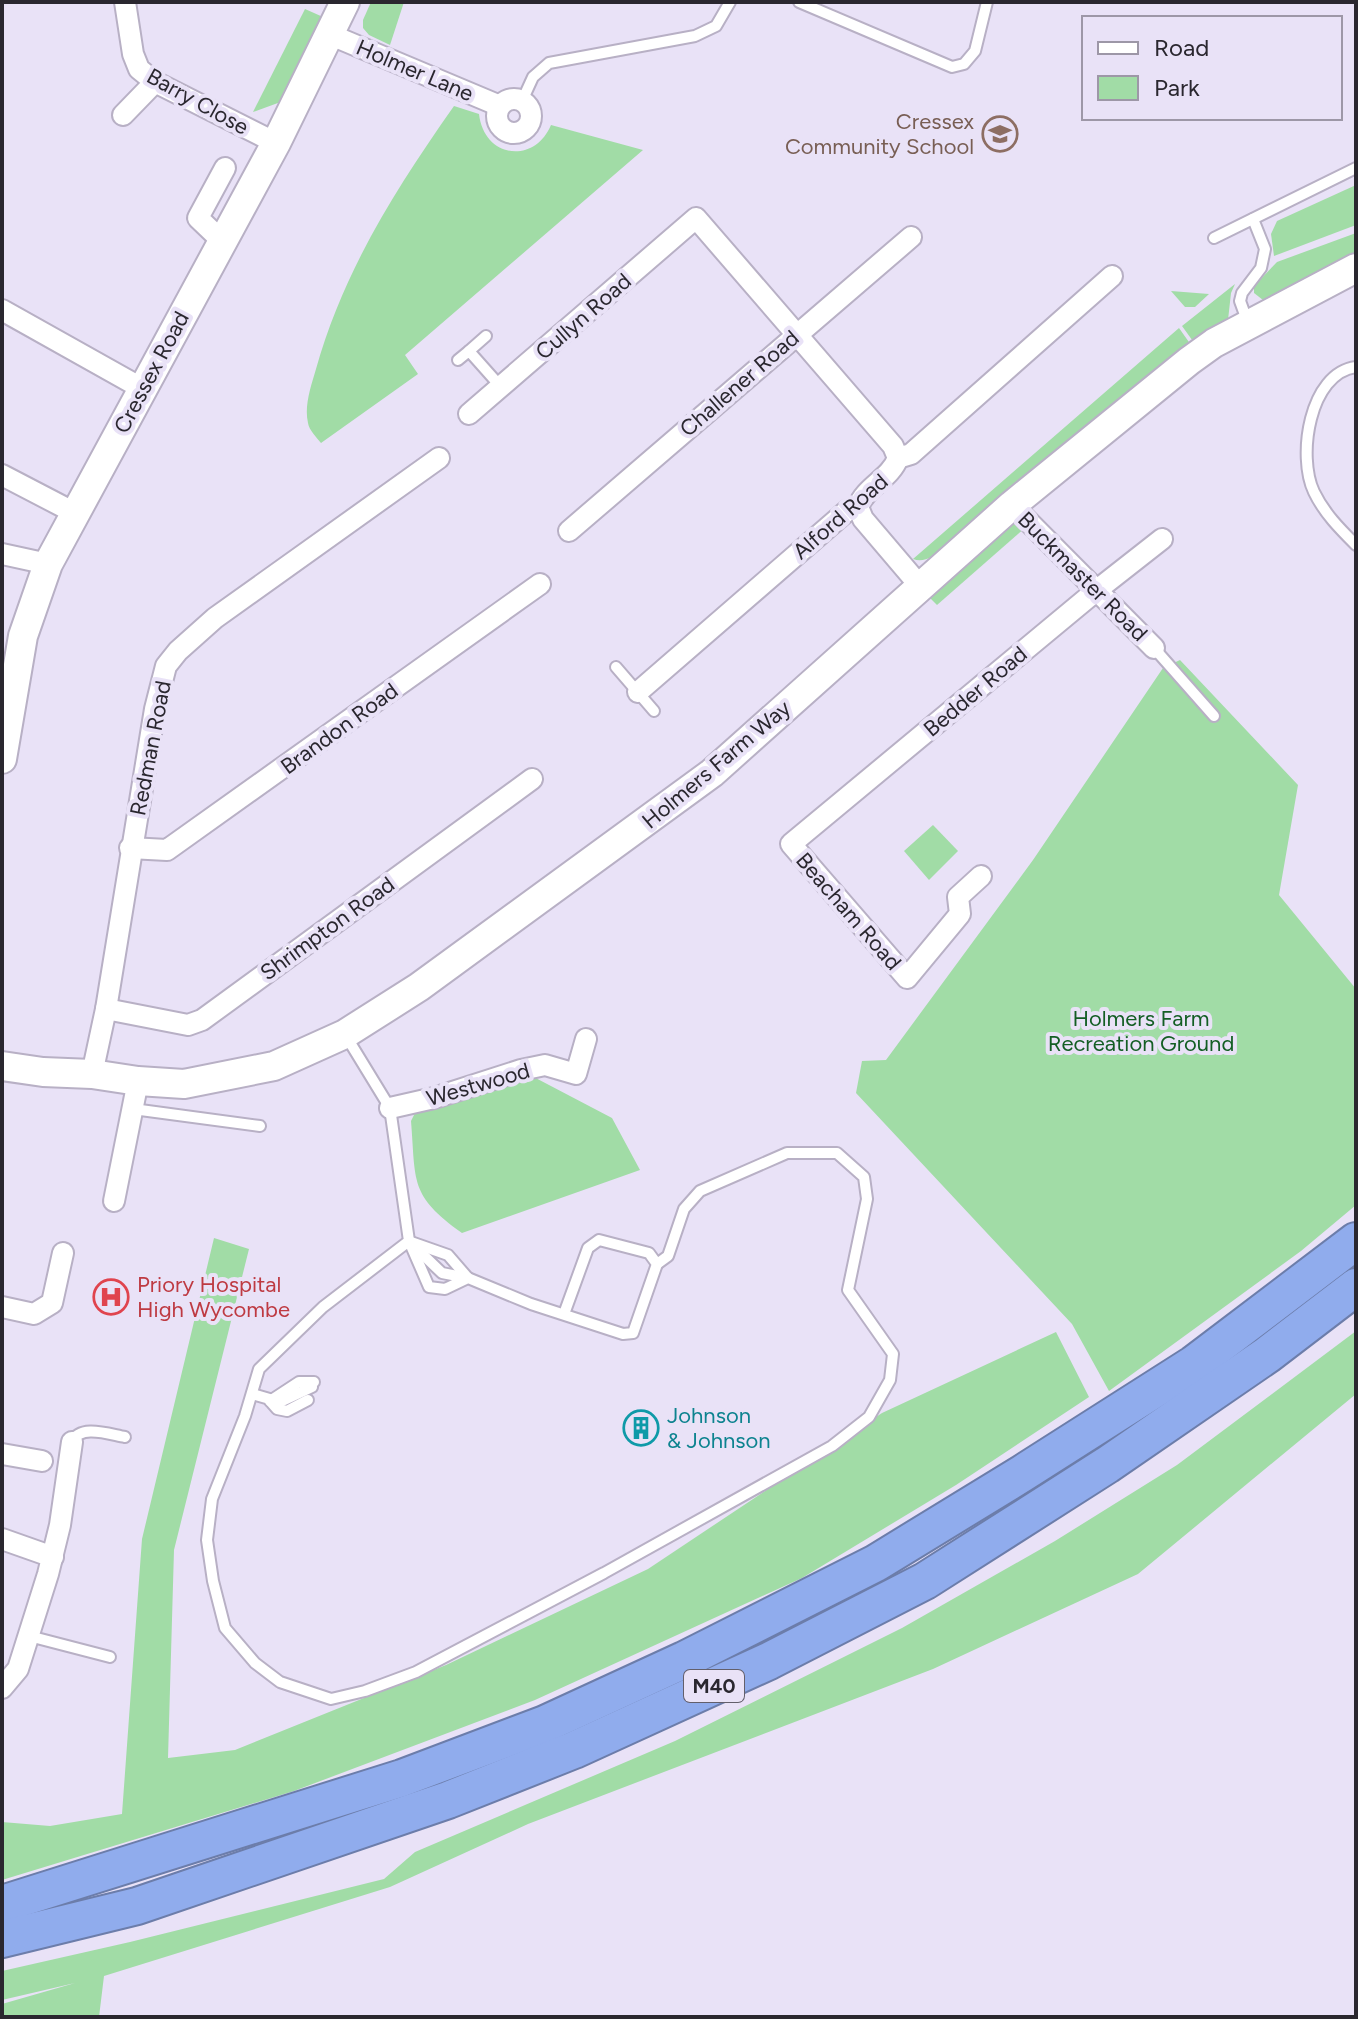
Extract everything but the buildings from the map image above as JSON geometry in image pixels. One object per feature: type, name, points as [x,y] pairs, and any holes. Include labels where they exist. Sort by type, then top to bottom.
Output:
[{"type":"highway","name":"M40","points":[[2,1904],[402,1778],[545,1724],[684,1660],[876,1563],[1023,1473],[1194,1364],[1356,1241]]},
{"type":"highway","name":"M40","points":[[2,1939],[137,1906],[448,1800],[574,1750],[769,1661],[938,1573],[1107,1465],[1267,1355],[1356,1287]]},
{"type":"street","name":"Barry Close","points":[[125,2],[133,54],[139,69],[155,82],[276,143]]},
{"type":"street","name":"Cressex Road","points":[[2,759],[23,636],[48,564],[276,143],[345,2]]},
{"type":"street","name":"Holmer Lane","points":[[331,35],[500,106]]},
{"type":"street","points":[[123,115],[155,82]]},
{"type":"street","points":[[508,100],[522,101],[528,106],[531,117],[526,128],[516,133],[505,130],[497,122],[500,106],[508,100]]},
{"type":"street","points":[[222,241],[198,218],[225,168]]},
{"type":"street","name":"Cullyn Road","points":[[469,414],[696,218],[797,333]]},
{"type":"street","name":"Challener Road","points":[[569,531],[911,237]]},
{"type":"street","name":"Holmers Farm Way","points":[[2,1066],[92,1074],[135,1095],[274,1066],[345,1034],[419,987],[712,773],[1012,505],[1189,361],[1356,268]]},
{"type":"street","name":"Alford Road","points":[[638,692],[848,510],[858,507],[862,496],[894,469],[898,458],[911,454],[1112,276]]},
{"type":"street","points":[[2,310],[143,389]]},
{"type":"street","points":[[797,333],[893,446],[898,458]]},
{"type":"street","name":"Redman Road","points":[[92,1074],[106,1009],[155,709],[166,666],[215,618],[439,458]]},
{"type":"street","points":[[2,475],[75,513]]},
{"type":"street","name":"Buckmaster Road","points":[[1012,505],[1154,648]]},
{"type":"street","points":[[858,507],[863,519],[920,586]]},
{"type":"street","name":"Bedder Road","points":[[791,844],[1162,539]]},
{"type":"street","points":[[2,554],[48,564]]},
{"type":"street","name":"Brandon Road","points":[[130,848],[167,850],[540,584]]},
{"type":"street","name":"Shrimpton Road","points":[[106,1009],[188,1025],[202,1020],[532,779]]},
{"type":"street","name":"Beacham Road","points":[[791,844],[912,984],[960,914],[958,897],[981,876]]},
{"type":"street","name":"Westwood","points":[[390,1108],[545,1065],[576,1074],[586,1039]]},
{"type":"street","points":[[114,1201],[135,1095]]},
{"type":"street","points":[[2,1307],[34,1314],[52,1303],[63,1253]]},
{"type":"street","points":[[2,1688],[18,1669],[53,1557],[72,1442]]},
{"type":"street","points":[[2,1454],[42,1461]]},
{"type":"street","points":[[2,1539],[53,1557]]},
{"type":"lane","points":[[522,101],[533,77],[549,63],[695,36],[716,26],[730,2]]},
{"type":"lane","points":[[799,2],[952,67],[964,64],[975,51],[987,2]]},
{"type":"lane","points":[[1214,238],[1356,168]]},
{"type":"lane","points":[[1249,325],[1240,301],[1261,268],[1265,249],[1253,219]]},
{"type":"lane","points":[[458,360],[486,336]]},
{"type":"lane","points":[[469,351],[501,387]]},
{"type":"lane","points":[[1356,367],[1348,368],[1332,379],[1320,395],[1306,444],[1308,478],[1314,493],[1332,521],[1356,545]]},
{"type":"lane","points":[[1154,648],[1214,716]]},
{"type":"lane","points":[[616,667],[654,711]]},
{"type":"lane","points":[[345,1034],[390,1108],[409,1241],[429,1287],[445,1289],[468,1278]]},
{"type":"lane","points":[[135,1095],[260,1126]]},
{"type":"lane","points":[[787,1153],[837,1153],[864,1177],[867,1199],[848,1290],[893,1354],[890,1380],[869,1417],[832,1446],[604,1573],[416,1672],[365,1691],[331,1699],[303,1692],[280,1682],[255,1663],[225,1628],[207,1540],[212,1499],[259,1369],[323,1307],[409,1241],[442,1273],[468,1278],[611,1331],[633,1333],[657,1264],[668,1256],[684,1209],[700,1191],[787,1153]]},
{"type":"lane","points":[[564,1314],[588,1248],[599,1240],[649,1253],[657,1264]]},
{"type":"lane","points":[[409,1241],[448,1255],[468,1278]]},
{"type":"lane","points":[[270,1401],[299,1382],[313,1384]]},
{"type":"lane","points":[[252,1394],[270,1401],[277,1409],[287,1411],[308,1400]]},
{"type":"lane","points":[[72,1442],[74,1436],[82,1432],[125,1437]]},
{"type":"lane","points":[[29,1636],[110,1657]]},
{"type":"green space","points":[[371,2],[404,2],[390,45],[369,35],[363,28]]},
{"type":"green space","points":[[305,9],[323,17],[286,100],[253,112]]},
{"type":"green space","points":[[454,106],[479,114],[490,140],[510,151],[522,151],[533,146],[551,125],[643,150],[405,355],[418,374],[321,443],[309,426],[307,403],[341,298],[373,232]]},
{"type":"green space","points":[[1356,185],[1356,225],[1274,256],[1271,234],[1277,221]]},
{"type":"green space","points":[[1356,233],[1356,255],[1269,298],[1263,300],[1254,293],[1254,286],[1277,262]]},
{"type":"green space","points":[[1235,284],[1228,320],[1195,344],[1182,326]]},
{"type":"green space","points":[[1171,291],[1209,294],[1195,307],[1185,307]]},
{"type":"green space","points":[[1179,328],[1191,345],[1091,421],[967,531],[963,529],[934,556],[913,559]]},
{"type":"green space","points":[[1009,523],[1026,527],[937,605],[929,597]]},
{"type":"green space","name":"Holmers Farm Recreation Ground","points":[[1180,660],[1298,785],[1279,895],[1356,989],[1356,1205],[1301,1251],[1109,1391],[1072,1324],[856,1093],[862,1061],[886,1060],[1033,860],[1163,668]]},
{"type":"green space","points":[[933,825],[958,851],[929,880],[904,851]]},
{"type":"green space","points":[[528,1074],[612,1118],[640,1170],[462,1233],[432,1208],[418,1186],[411,1121],[415,1113]]},
{"type":"green space","points":[[214,1238],[249,1249],[174,1550],[168,1758],[235,1750],[446,1665],[648,1569],[882,1413],[1056,1332],[1089,1397],[956,1485],[802,1578],[535,1700],[294,1791],[2,1880],[2,1822],[50,1826],[122,1814],[142,1539]]},
{"type":"green space","points":[[1356,1331],[1356,1394],[1138,1574],[933,1669],[528,1824],[390,1887],[104,1976],[99,2017],[2,2017],[2,2004],[75,1983],[2,2000],[2,1971],[384,1879],[415,1852],[675,1741],[902,1628],[1055,1541],[1177,1465]]},
{"type":"place","name":"Cressex Community School","points":[[1000,134]]},
{"type":"place","name":"Priory Hospital High Wycombe","points":[[111,1297]]},
{"type":"place","name":"Johnson & Johnson","points":[[641,1428]]}]
